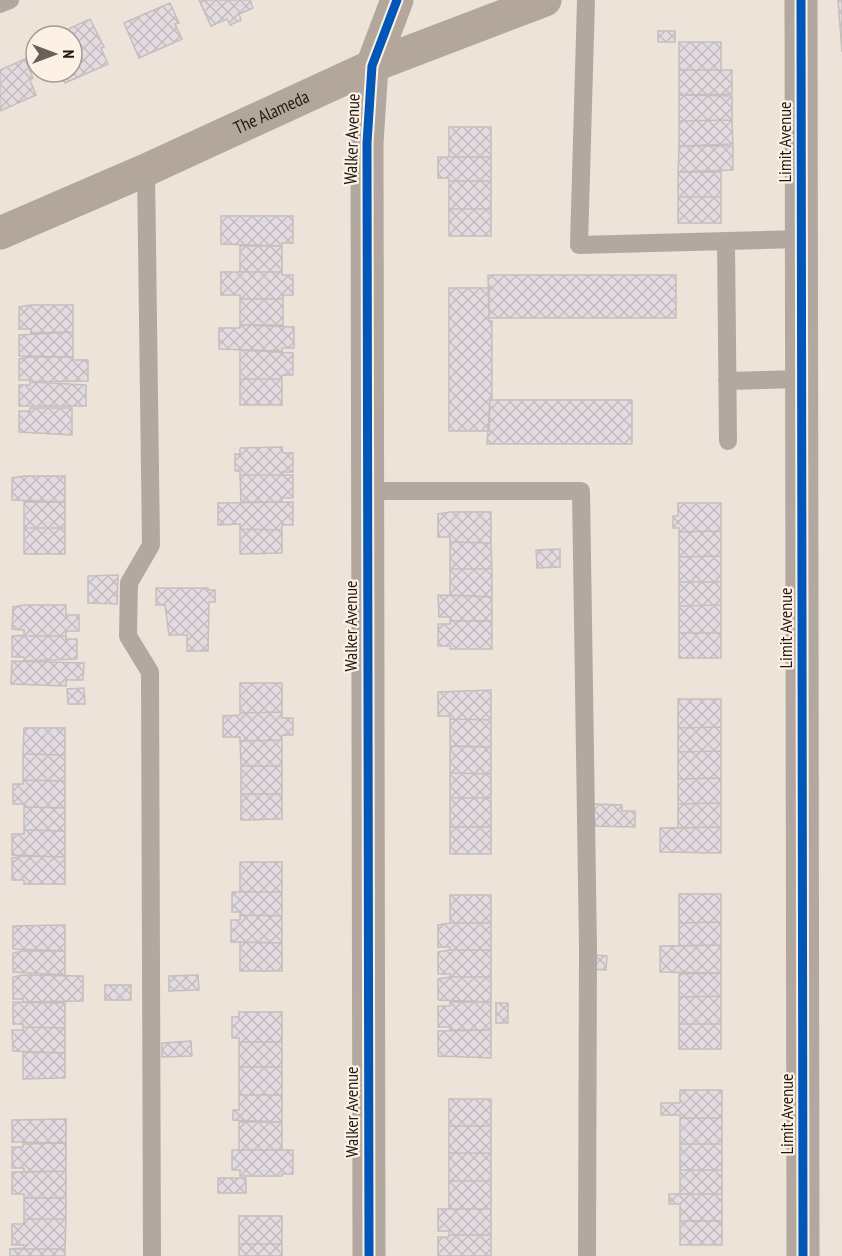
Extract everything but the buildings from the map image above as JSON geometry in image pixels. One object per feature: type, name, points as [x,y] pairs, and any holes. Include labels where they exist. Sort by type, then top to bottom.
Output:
[{"type":"street","name":"Walker Avenue","points":[[369,1256],[367,143],[372,66],[397,0]]},
{"type":"street","name":"The Alameda","points":[[0,233],[146,170],[372,66],[545,0]]},
{"type":"street","name":"Limit Avenue","points":[[801,0],[803,1256]]},
{"type":"lane","points":[[0,4],[10,0]]},
{"type":"lane","points":[[586,0],[579,245],[801,239]]},
{"type":"lane","points":[[146,170],[152,545],[129,583],[128,636],[150,672],[152,1256]]},
{"type":"lane","points":[[726,241],[728,441]]},
{"type":"lane","points":[[727,381],[802,379]]},
{"type":"lane","points":[[367,490],[581,491],[588,948],[586,1256]]},
{"type":"cycle path","points":[[369,1256],[367,143],[372,66],[397,0]]},
{"type":"cycle path","points":[[801,0],[803,1256]]}]
